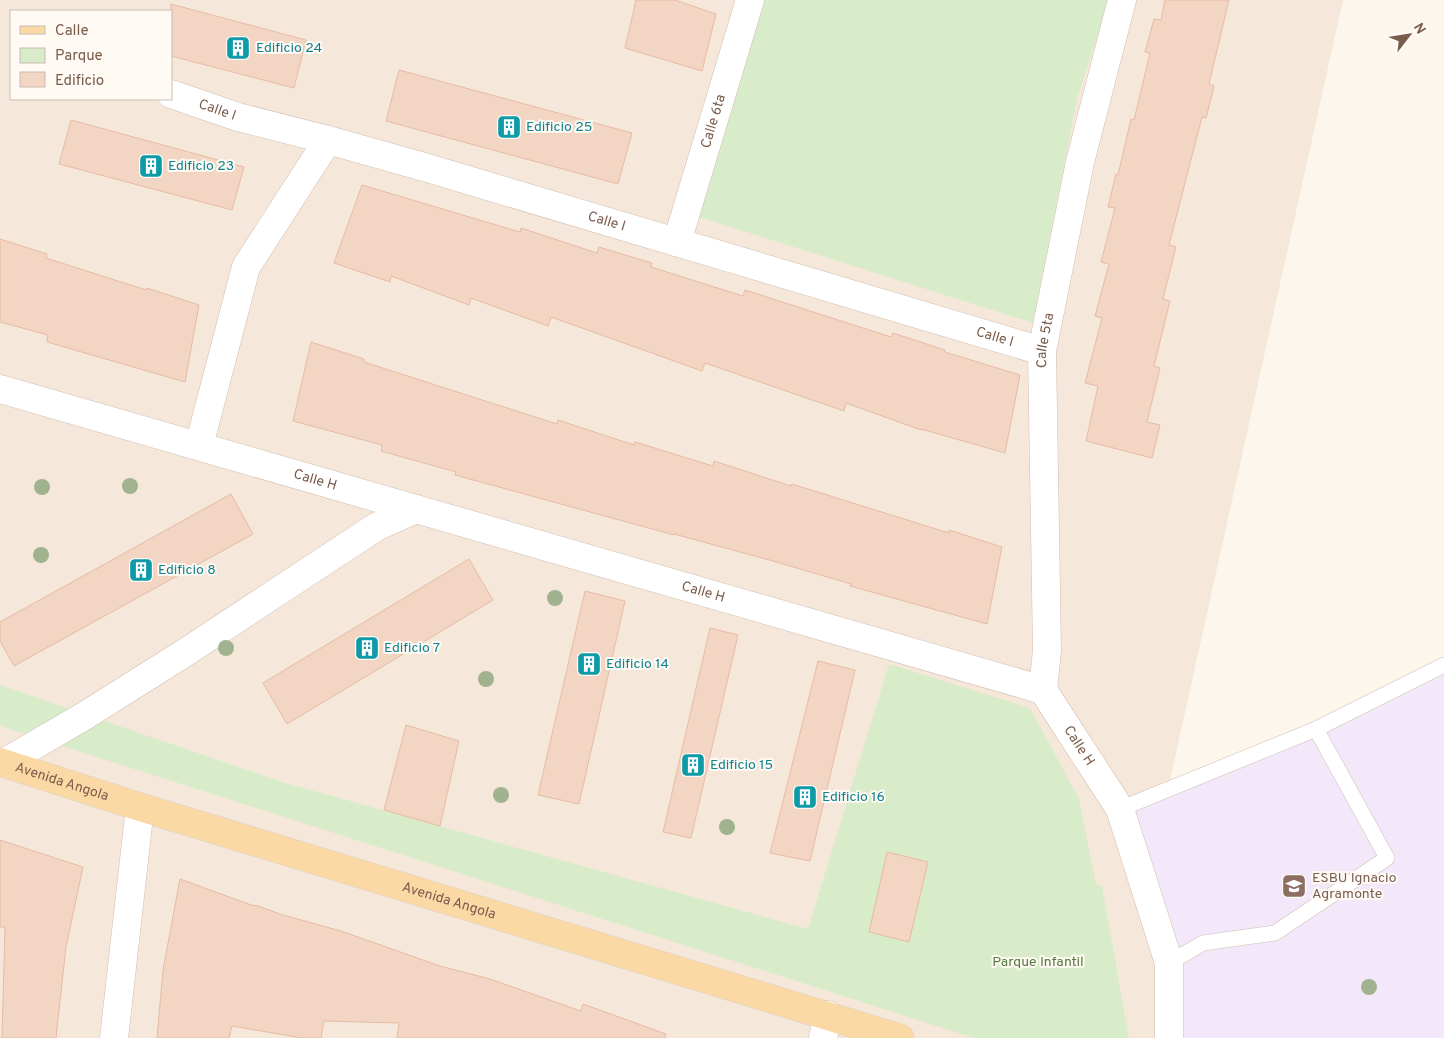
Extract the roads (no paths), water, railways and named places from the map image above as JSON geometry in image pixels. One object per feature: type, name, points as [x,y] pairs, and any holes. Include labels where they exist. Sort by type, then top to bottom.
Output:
[{"type":"main road","name":"Avenida Angola","points":[[2,763],[825,1027],[900,1038]]},
{"type":"street","name":"Calle 6ta","points":[[676,242],[750,0]]},
{"type":"street","name":"Calle 5ta","points":[[1043,690],[1047,650],[1042,351],[1080,162],[1122,0]]},
{"type":"street","name":"Calle I","points":[[172,94],[238,117],[328,140],[1042,351]]},
{"type":"street","points":[[198,446],[246,268],[328,140]]},
{"type":"street","name":"Calle H","points":[[0,388],[1043,690],[1120,808],[1169,963],[1169,1038]]},
{"type":"street","points":[[2,763],[86,715],[376,527],[416,509]]},
{"type":"street","points":[[114,1038],[140,806]]},
{"type":"lane","points":[[1120,808],[1316,729],[1444,665]]},
{"type":"lane","points":[[1169,963],[1203,943],[1275,933],[1387,858],[1316,729]]},
{"type":"place","name":"Edificio 24","points":[[238,48]]},
{"type":"place","name":"Edificio 25","points":[[509,127]]},
{"type":"place","name":"Edificio 23","points":[[151,166]]},
{"type":"place","name":"Edificio 8","points":[[141,570]]},
{"type":"place","name":"Edificio 7","points":[[367,648]]},
{"type":"place","name":"Edificio 14","points":[[589,664]]},
{"type":"place","name":"Edificio 15","points":[[693,765]]},
{"type":"place","name":"Edificio 16","points":[[805,797]]},
{"type":"place","name":"ESBU Ignacio Agramonte","points":[[1294,886]]},
{"type":"park label","name":"Parque Infantil","points":[[1038,962]]}]
